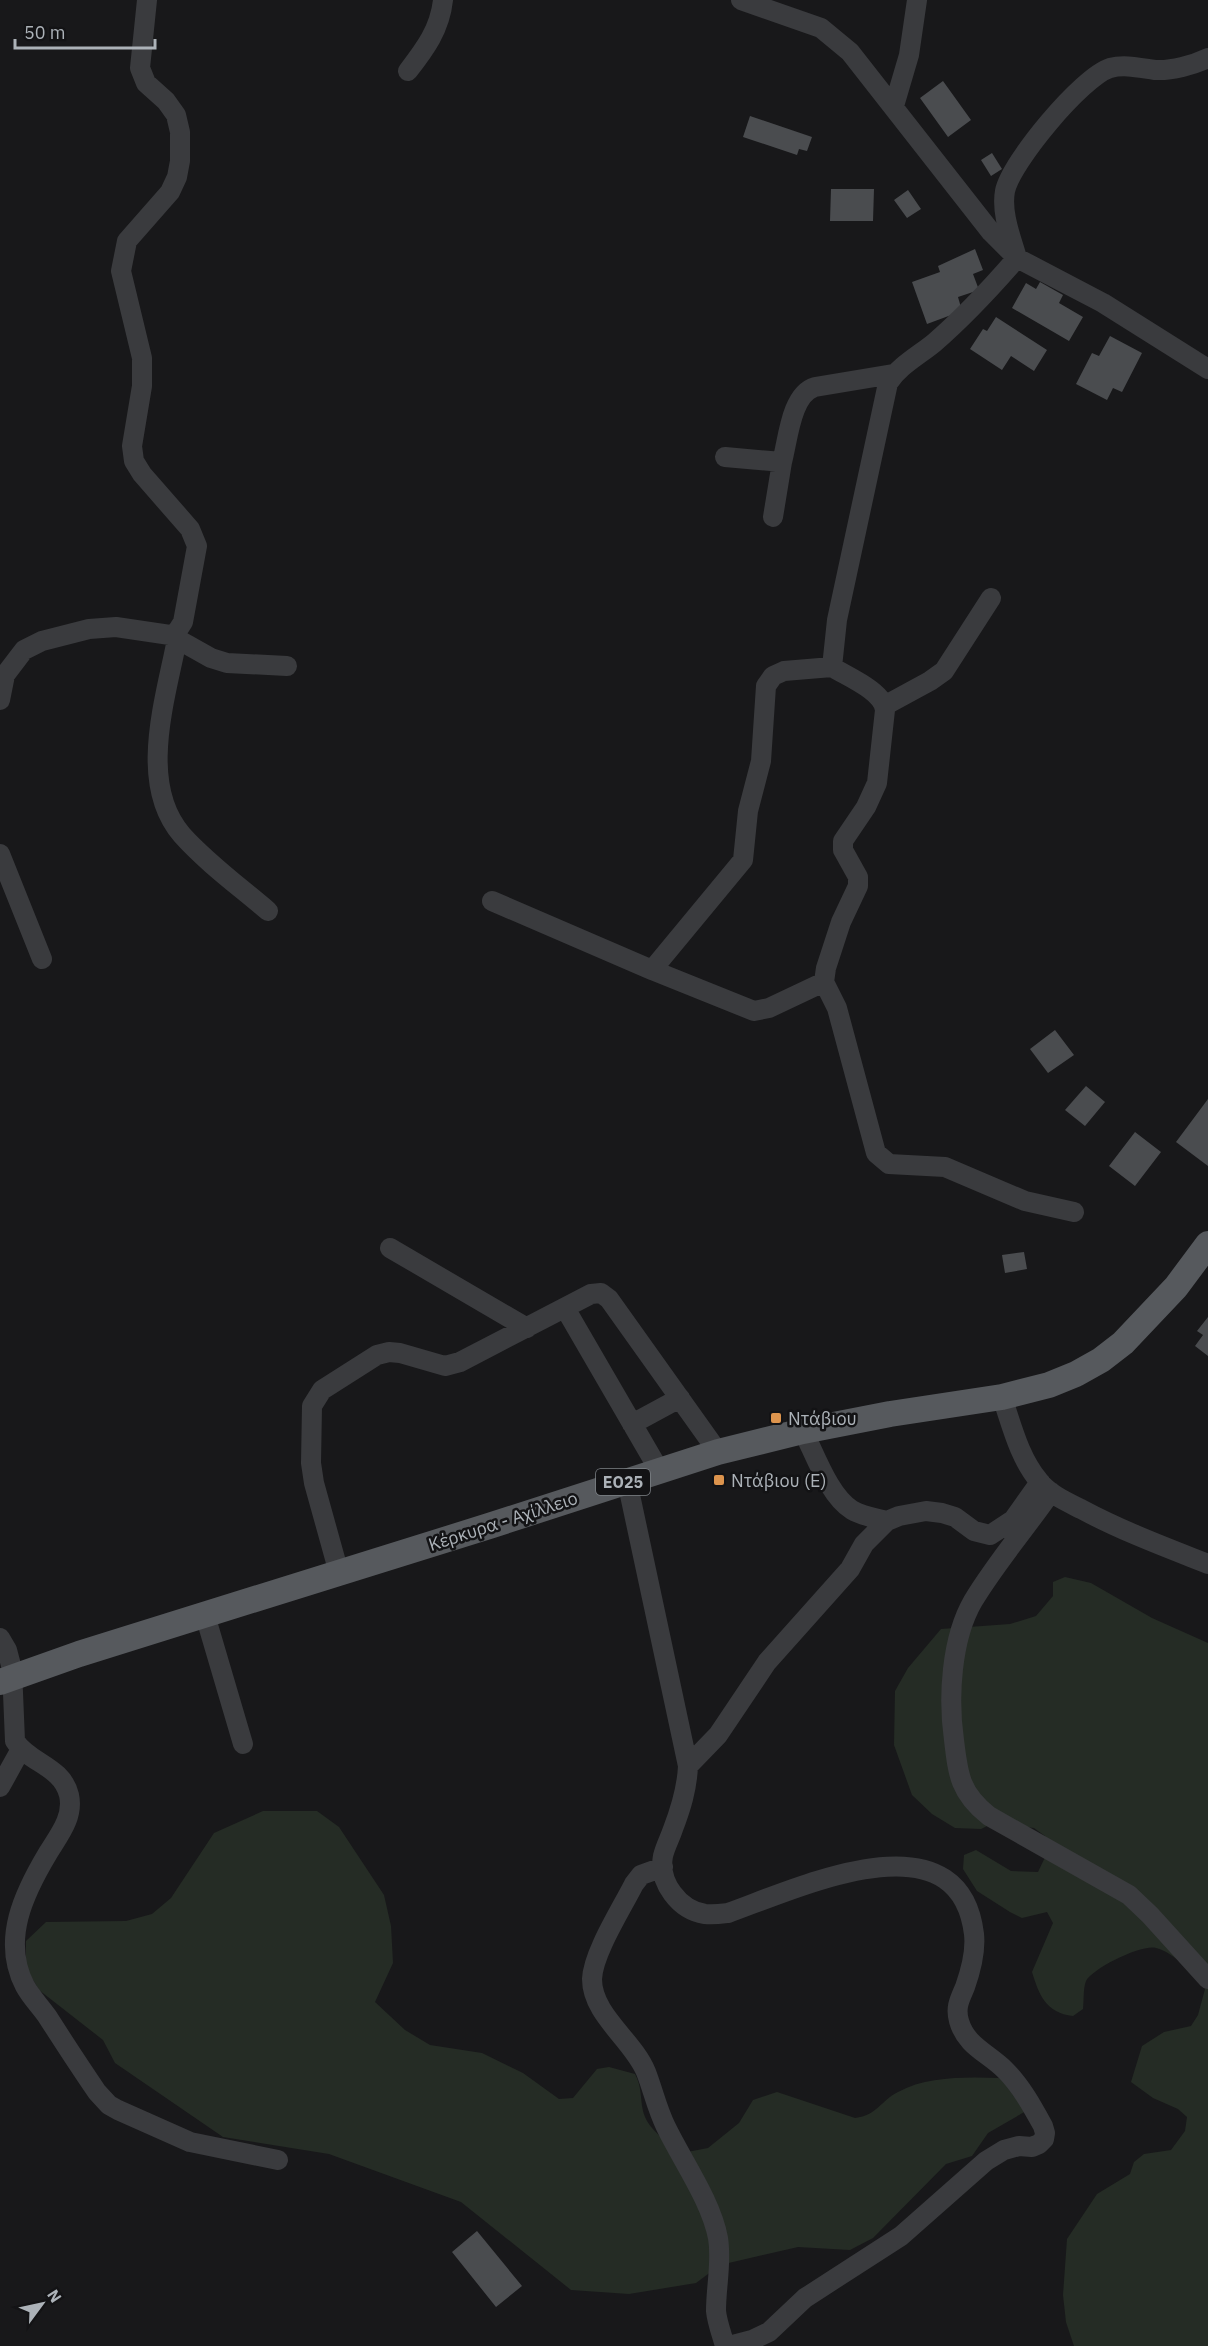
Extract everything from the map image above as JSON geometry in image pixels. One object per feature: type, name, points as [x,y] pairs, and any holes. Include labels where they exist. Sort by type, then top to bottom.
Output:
[{"type":"main road","name":"Κέρκυρα - Αχίλλειο","points":[[6,1680],[718,1452],[803,1431],[890,1414],[1002,1397],[1049,1385],[1101,1360],[1141,1326],[1176,1287],[1208,1244]]},
{"type":"street","points":[[147,0],[140,68],[146,83],[166,101],[176,115],[180,132],[180,161],[177,177],[170,192],[127,241],[121,271],[142,358],[142,386],[132,446],[135,461],[142,474],[190,529],[197,546],[183,622],[174,637],[161,723],[157,777],[163,802],[181,834],[268,911]]},
{"type":"street","points":[[408,71],[433,36],[441,15],[443,0]]},
{"type":"street","points":[[741,0],[821,28],[850,52],[992,232],[1017,258],[1103,303],[1208,369]]},
{"type":"street","points":[[894,106],[909,55],[917,0]]},
{"type":"street","points":[[1017,258],[1004,207],[1008,180],[1029,149],[1086,84],[1100,73],[1117,67],[1171,69],[1208,58]]},
{"type":"street","points":[[832,667],[837,620],[888,383],[893,374],[933,343],[980,300],[1017,258]]},
{"type":"street","points":[[773,517],[782,462],[797,403],[806,391],[815,387],[893,374]]},
{"type":"street","points":[[725,457],[782,462]]},
{"type":"street","points":[[885,706],[944,671],[992,598]]},
{"type":"street","points":[[0,700],[5,675],[24,650],[42,641],[89,629],[116,627],[174,637],[211,658],[227,663],[287,666]]},
{"type":"street","points":[[652,970],[743,860],[748,811],[761,761],[765,692],[769,680],[784,671],[832,667],[877,694],[885,706],[877,783],[866,807],[845,836],[842,846],[844,855],[858,877],[858,886],[841,922],[826,968],[824,982],[837,1008],[874,1148],[879,1158],[895,1165],[945,1167],[1025,1201],[1074,1212]]},
{"type":"street","points":[[0,854],[42,959]]},
{"type":"street","points":[[492,901],[754,1011],[769,1008],[824,982]]},
{"type":"street","points":[[390,1248],[528,1328]]},
{"type":"street","points":[[339,1573],[311,1463],[312,1406],[322,1390],[377,1355],[389,1352],[400,1353],[445,1366],[480,1353],[591,1294],[601,1293],[606,1295],[718,1452]]},
{"type":"street","points":[[565,1308],[659,1470]]},
{"type":"street","points":[[1002,1397],[1027,1464],[1045,1487],[1122,1531],[1208,1564]]},
{"type":"street","points":[[632,1424],[680,1398]]},
{"type":"street","points":[[803,1431],[826,1477],[846,1506],[861,1515],[887,1521]]},
{"type":"street","points":[[627,1480],[688,1766],[687,1786],[663,1855],[663,1867],[671,1892],[690,1909],[711,1915],[728,1913],[830,1877],[862,1870],[907,1866],[938,1874],[950,1882],[963,1897],[974,1931],[975,1947],[964,1988],[958,1999],[959,2022],[970,2042],[1003,2068],[1020,2086],[1044,2126],[1045,2133],[1044,2139],[1039,2144],[1004,2150],[986,2161],[901,2236],[805,2298],[769,2332],[752,2340],[729,2346]]},
{"type":"street","points":[[688,1766],[718,1735],[767,1662],[850,1569],[864,1544],[887,1521],[899,1516],[926,1511],[942,1513],[955,1517],[974,1531],[990,1535],[1013,1520],[1045,1487]]},
{"type":"street","points":[[1045,1487],[973,1602],[961,1628],[953,1673],[950,1716],[960,1781],[975,1805],[989,1816],[1129,1895],[1208,1979]]},
{"type":"street","points":[[205,1615],[243,1744]]},
{"type":"street","points":[[0,1638],[10,1656],[6,1680],[14,1736],[21,1749],[60,1777],[69,1796],[70,1806],[64,1826],[26,1892],[20,1911],[15,1935],[16,1958],[26,1988],[97,2092],[109,2105],[190,2142],[278,2160]]},
{"type":"street","points":[[0,1787],[21,1749]]},
{"type":"street","points":[[663,1867],[641,1875],[634,1884],[599,1952],[593,1968],[592,1980],[594,1993],[601,2008],[635,2050],[646,2071],[666,2127],[713,2219],[720,2260],[716,2313],[724,2346]]},
{"type":"shaded area","points":[[1065,1577],[1091,1583],[1152,1618],[1208,1643],[1208,2346],[1074,2346],[1066,2322],[1063,2295],[1067,2239],[1097,2194],[1130,2174],[1134,2162],[1144,2154],[1171,2150],[1185,2131],[1187,2117],[1178,2109],[1153,2098],[1131,2082],[1142,2046],[1164,2032],[1191,2026],[1198,2015],[1205,1989],[1177,1959],[1156,1948],[1149,1948],[1118,1958],[1090,1976],[1085,1984],[1083,2009],[1073,2016],[1050,2007],[1041,1995],[1032,1972],[1053,1923],[1047,1912],[1022,1918],[1010,1912],[977,1891],[963,1869],[964,1855],[976,1850],[1011,1871],[1038,1872],[1049,1849],[1045,1836],[1034,1828],[993,1823],[981,1829],[955,1828],[932,1814],[912,1795],[894,1745],[895,1691],[908,1668],[941,1629],[1010,1624],[1036,1616],[1053,1596],[1053,1582]]},
{"type":"shaded area","points":[[263,1811],[317,1811],[339,1827],[384,1895],[391,1926],[393,1963],[375,2002],[405,2030],[430,2045],[482,2053],[523,2073],[559,2099],[573,2098],[597,2069],[609,2067],[635,2074],[645,2118],[659,2135],[682,2153],[708,2148],[739,2123],[753,2100],[777,2092],[855,2118],[874,2111],[898,2092],[922,2083],[961,2078],[999,2078],[1015,2092],[1026,2111],[988,2133],[972,2156],[946,2164],[873,2238],[850,2250],[798,2247],[720,2265],[696,2283],[629,2294],[571,2290],[461,2202],[329,2154],[223,2137],[115,2063],[103,2040],[39,1990],[26,1968],[26,1941],[46,1922],[126,1921],[152,1914],[171,1898],[214,1833]]},
{"type":"building","points":[[943,81],[971,120],[948,137],[920,98]]},
{"type":"building","points":[[750,116],[812,137],[807,151],[799,149],[797,155],[743,137]]},
{"type":"building","points":[[992,153],[1002,169],[991,176],[981,160]]},
{"type":"building","points":[[831,189],[874,189],[873,221],[830,221]]},
{"type":"building","points":[[908,190],[921,209],[907,218],[894,200]]},
{"type":"building","points":[[975,249],[983,270],[973,274],[979,290],[958,297],[962,311],[927,324],[912,282],[940,272],[938,266]]},
{"type":"building","points":[[1040,282],[1063,295],[1059,303],[1083,317],[1069,341],[1012,308],[1026,283],[1036,289]]},
{"type":"building","points":[[996,317],[1047,350],[1034,371],[1011,356],[1002,370],[970,349],[983,329],[987,331]]},
{"type":"building","points":[[1110,336],[1142,353],[1122,392],[1113,388],[1107,400],[1076,384],[1092,353],[1099,356]]},
{"type":"building","points":[[1055,1030],[1074,1055],[1048,1073],[1030,1049]]},
{"type":"building","points":[[1086,1086],[1105,1102],[1085,1126],[1065,1110]]},
{"type":"building","points":[[1208,1099],[1208,1166],[1176,1142]]},
{"type":"building","points":[[1135,1132],[1161,1152],[1135,1186],[1109,1166]]},
{"type":"building","points":[[1024,1252],[1027,1269],[1005,1273],[1002,1255]]},
{"type":"building","points":[[1208,1317],[1208,1356],[1195,1346],[1203,1335],[1197,1331]]},
{"type":"building","points":[[477,2231],[522,2286],[496,2307],[452,2252]]},
{"type":"place","name":"Ντάβιου","points":[[776,1418]]},
{"type":"place","name":"Ντάβιου (E)","points":[[719,1480]]}]
